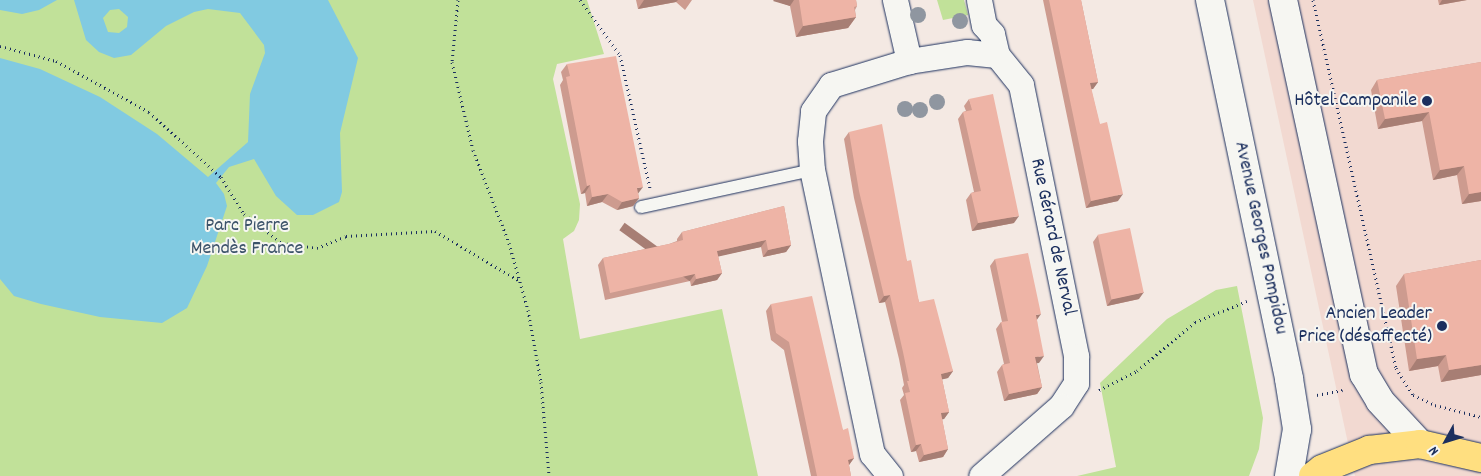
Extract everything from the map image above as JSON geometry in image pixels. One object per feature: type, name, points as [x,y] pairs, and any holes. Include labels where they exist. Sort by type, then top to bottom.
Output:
[{"type":"main road","name":"Avenue Georges Pompidou","points":[[1210,0],[1297,429],[1289,476]]},
{"type":"main road","points":[[1283,0],[1364,374],[1380,401],[1420,444]]},
{"type":"main road","points":[[1313,476],[1322,469],[1369,450],[1420,444],[1481,458]]},
{"type":"street","points":[[895,0],[908,61]]},
{"type":"street","points":[[890,476],[872,454],[812,170],[810,141],[813,111],[831,85],[908,61],[967,52],[997,56],[992,34],[984,25],[980,0]]},
{"type":"street","name":"Rue Gérard de Nerval","points":[[981,476],[1061,406],[1076,383],[1076,356],[1021,84],[997,56]]},
{"type":"lane","points":[[648,205],[812,170]]},
{"type":"path","points":[[458,0],[452,62],[473,150],[509,243],[520,281],[541,382],[549,476]]},
{"type":"path","points":[[580,0],[620,55],[648,205]]},
{"type":"path","points":[[1312,0],[1396,368],[1413,395],[1435,405],[1481,417]]},
{"type":"path","points":[[0,46],[56,61],[149,112],[221,177],[244,214],[282,243],[316,248],[346,236],[436,231],[520,281]]},
{"type":"path","points":[[1061,406],[1137,372],[1195,322],[1247,301]]},
{"type":"path","points":[[1292,400],[1402,378]]},
{"type":"shaded area","points":[[1253,0],[1481,0],[1481,476],[1355,476]]},
{"type":"green space","name":"Parc Pierre Mendès France","points":[[0,0],[587,0],[604,54],[557,64],[553,79],[580,204],[579,220],[574,231],[563,239],[580,339],[722,309],[758,476],[0,476]]},
{"type":"green space","points":[[937,0],[964,0],[968,15],[943,20]]},
{"type":"green space","points":[[1237,286],[1263,418],[1259,449],[1249,476],[1077,476],[1116,467],[1100,383],[1167,319],[1216,290]]},
{"type":"water","points":[[0,0],[57,0],[39,10],[22,14],[0,10]]},
{"type":"water","points":[[74,0],[328,0],[358,58],[340,133],[342,192],[339,202],[313,215],[297,215],[276,196],[254,159],[229,167],[216,183],[224,194],[227,206],[207,266],[187,308],[162,323],[100,317],[14,296],[0,279],[0,58],[40,69],[100,97],[157,134],[208,177],[248,142],[250,94],[265,53],[264,45],[240,13],[208,9],[194,12],[166,26],[131,55],[114,58],[99,52],[86,40]],"holes":[[[119,9],[128,17],[127,27],[119,33],[108,32],[103,18],[110,10]]]},
{"type":"building","points":[[799,0],[856,0],[857,6],[854,7],[856,17],[803,26]]},
{"type":"building","points":[[1049,0],[1081,0],[1098,82],[1090,83],[1100,124],[1107,122],[1123,194],[1091,201]]},
{"type":"building","points":[[616,56],[643,187],[637,188],[639,198],[622,202],[608,194],[592,197],[590,185],[587,186],[566,77],[570,76],[567,64]]},
{"type":"building","points":[[1481,62],[1481,192],[1469,194],[1464,166],[1440,170],[1429,112],[1385,119],[1377,80]]},
{"type":"building","points":[[993,94],[1019,216],[978,223],[971,193],[981,191],[963,112],[972,110],[969,99]]},
{"type":"building","points":[[882,124],[907,261],[911,260],[919,302],[934,299],[953,371],[941,374],[949,412],[941,413],[948,449],[924,455],[921,444],[916,445],[905,393],[910,392],[903,352],[890,295],[884,296],[859,191],[849,132]]},
{"type":"building","points":[[784,206],[791,245],[768,250],[766,240],[717,251],[722,273],[696,279],[695,274],[610,293],[603,258],[683,240],[682,232]]},
{"type":"building","points":[[1130,228],[1144,293],[1111,299],[1098,235]]},
{"type":"building","points":[[1028,253],[1041,314],[1036,315],[1044,356],[1035,357],[1042,387],[1009,394],[1002,365],[1010,363],[1001,322],[1008,321],[995,259]]},
{"type":"building","name":"Ancien Leader Price (désaffecté)","points":[[1481,260],[1481,365],[1449,370],[1446,355],[1417,359],[1404,274]]},
{"type":"building","points":[[812,296],[843,430],[848,428],[854,458],[848,460],[851,476],[817,476],[789,342],[776,333],[771,304]]},
{"type":"place","name":"Hôtel Campanile","points":[[1427,101]]},
{"type":"place","name":"Ancien Leader Price (désaffecté)","points":[[1442,326]]}]
